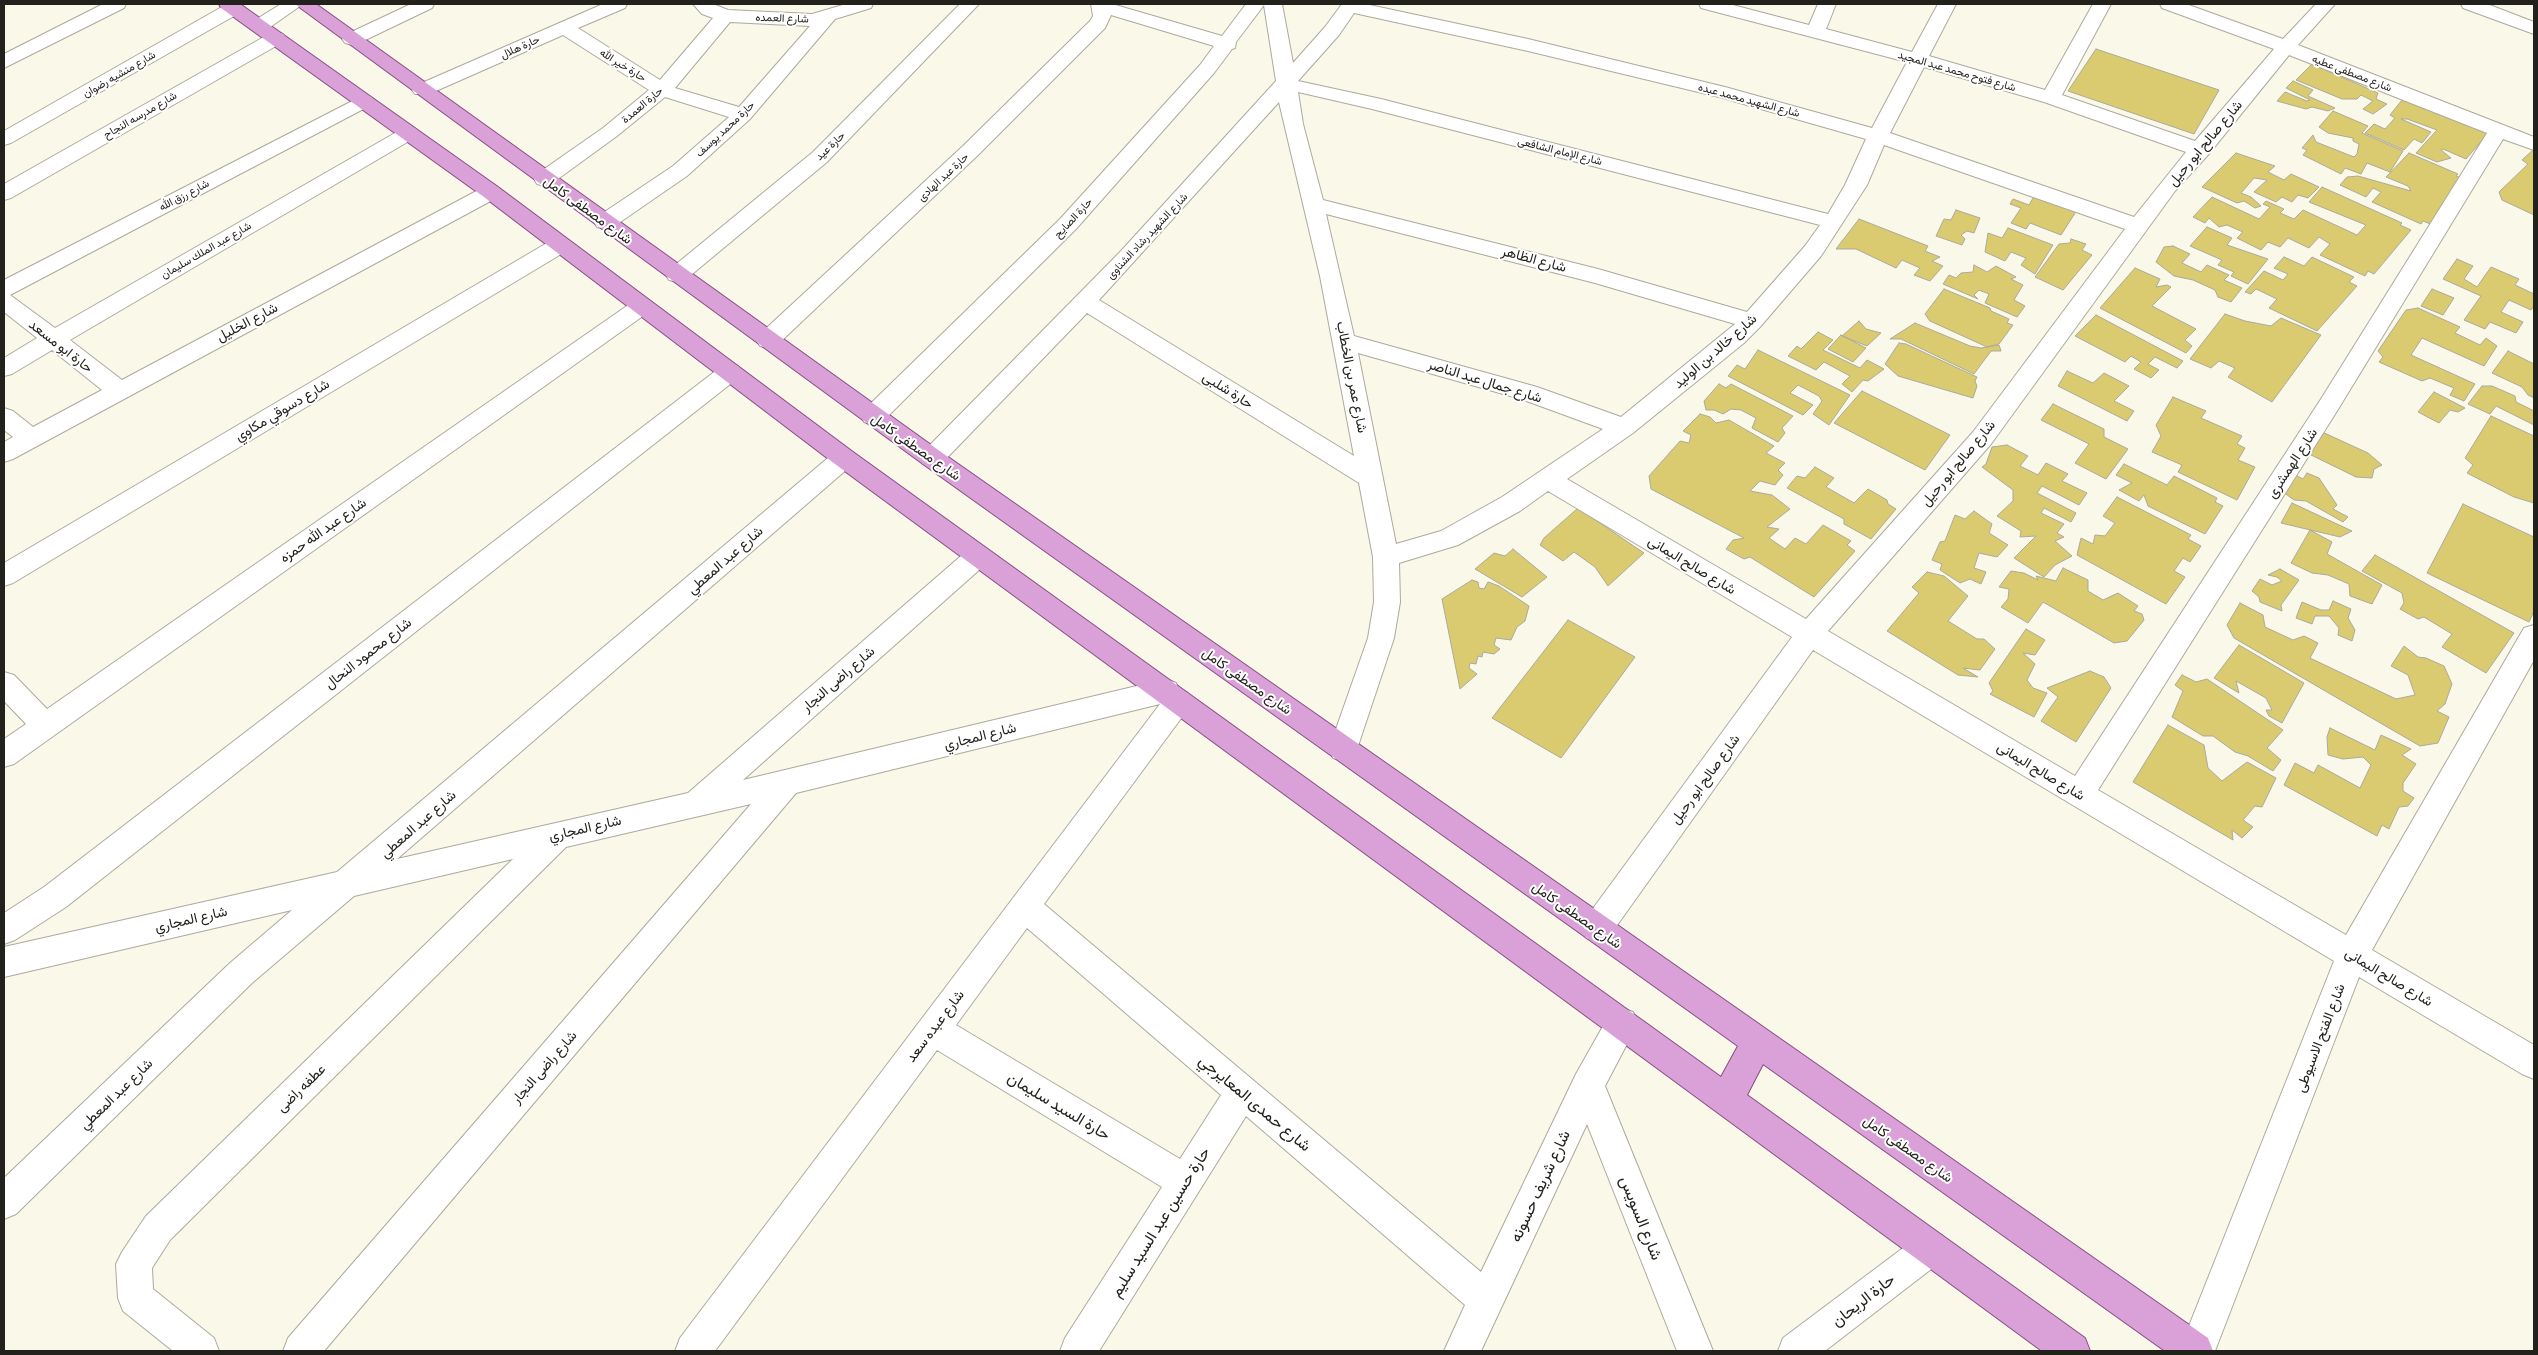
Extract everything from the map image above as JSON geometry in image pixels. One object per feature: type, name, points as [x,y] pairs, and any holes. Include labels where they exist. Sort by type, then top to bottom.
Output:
[{"type":"main road","name":"شارع مصطفى كامل","points":[[304,4],[873,416],[2196,1351]]},
{"type":"main road","points":[[231,6],[491,192],[844,458],[978,556],[2072,1351]]},
{"type":"main road","points":[[1727,1100],[1757,1042]]},
{"type":"street","points":[[4,62],[91,9],[117,4]]},
{"type":"street","name":"شارع مدرسه النجاح","points":[[4,193],[268,32],[294,4]]},
{"type":"street","points":[[352,39],[425,4]]},
{"type":"street","name":"حارة هلال","points":[[422,90],[618,4]]},
{"type":"street","name":"شارع العمده","points":[[702,4],[709,10],[725,16],[813,20],[864,4]]},
{"type":"street","name":"حارة عيد","points":[[677,274],[820,157],[970,4]]},
{"type":"street","name":"حارة الصايح","points":[[873,416],[1068,224],[1228,44],[1255,4]]},
{"type":"street","name":"شارع عمر بن الخطاب","points":[[1273,4],[1286,84],[1345,342],[1386,557],[1387,602],[1380,638],[1343,749]]},
{"type":"street","name":"شارع فتوح محمد عبد المجيد","points":[[1708,4],[1816,31],[2051,98],[2201,150]]},
{"type":"street","points":[[1816,31],[1827,4]]},
{"type":"street","name":"شارع خالد بن الوليد","points":[[1386,557],[1448,538],[1511,504],[1624,427],[1736,337],[1813,251],[1833,222],[1856,185],[1878,136],[1947,4]]},
{"type":"street","points":[[2051,98],[2102,4]]},
{"type":"street","name":"شارع مصطفى عطيه","points":[[2169,4],[2220,13],[2286,47],[2534,144]]},
{"type":"street","name":"شارع صالح ابو رحيل","points":[[1597,928],[1809,634],[1982,438],[2168,186],[2201,150],[2286,47],[2326,4]]},
{"type":"street","points":[[2470,4],[2534,28]]},
{"type":"street","points":[[1100,5],[1228,44]]},
{"type":"street","name":"حارة عبد الهادى","points":[[768,340],[970,151],[1098,24],[1102,16],[1100,5]]},
{"type":"street","name":"شارع الشهيد رشاد الشناوى","points":[[932,458],[1086,302],[1286,84],[1332,31],[1350,5]]},
{"type":"street","name":"شارع الشهيد محمد عبده","points":[[1350,5],[1528,45],[1725,93],[1878,136],[2139,226]]},
{"type":"street","name":"شارع منشيه رضوان","points":[[4,139],[231,6]]},
{"type":"street","name":"حارة العمدة","points":[[544,179],[610,132],[662,90],[725,16]]},
{"type":"street","name":"حارة محمد يوسف","points":[[605,222],[680,171],[743,115],[827,17]]},
{"type":"street","name":"حارة خير الله","points":[[563,27],[662,90],[743,115]]},
{"type":"street","name":"شارع الإمام الشافعى","points":[[1286,84],[1374,103],[1833,222]]},
{"type":"street","name":"شارع رزق الله","points":[[4,289],[364,101]]},
{"type":"street","name":"شارع الهمشرى","points":[[2080,794],[2329,405],[2499,130]]},
{"type":"street","name":"شارع عبد الملك سليمان","points":[[4,368],[409,133]]},
{"type":"street","name":"شارع الخليل","points":[[4,453],[491,192]]},
{"type":"street","name":"شارع الظاهر","points":[[1313,204],[1598,276],[1752,321]]},
{"type":"street","name":"شارع دسوقي مكاوي","points":[[4,576],[560,245]]},
{"type":"street","name":"حارة ابو مسعد","points":[[4,301],[119,390]]},
{"type":"street","name":"حارة شلبى","points":[[1086,302],[1371,478]]},
{"type":"street","name":"شارع عبد الله حمزه","points":[[4,755],[642,306]]},
{"type":"street","name":"شارع جمال عبد الناصر","points":[[1345,342],[1434,365],[1529,393],[1624,427]]},
{"type":"street","name":"شارع محمود النحال","points":[[4,930],[55,897],[730,372]]},
{"type":"street","points":[[4,417],[31,438]]},
{"type":"street","name":"شارع عبد المعطي","points":[[4,1202],[241,973],[349,883],[844,458]]},
{"type":"street","name":"شارع صالح اليمانى","points":[[1547,479],[2534,1063]]},
{"type":"street","name":"شارع راضى النجار","points":[[698,802],[978,556]]},
{"type":"street","name":"شارع الفتح الاسيوطى","points":[[2196,1351],[2352,955],[2534,636]]},
{"type":"street","points":[[4,683],[46,725]]},
{"type":"street","name":"شارع المجاري","points":[[4,962],[698,802],[1172,696]]},
{"type":"street","name":"شارع عبده سعد","points":[[693,1351],[1024,906],[1172,696]]},
{"type":"street","name":"شارع راضى النجار","points":[[301,1351],[788,783]]},
{"type":"street","name":"عطفه راضى","points":[[201,1351],[136,1298],[134,1264],[158,1228],[559,834]]},
{"type":"street","name":"شارع حمدى المعايرجي","points":[[1024,906],[1486,1299]]},
{"type":"street","name":"شارع شريف حسونه","points":[[1462,1351],[1588,1085],[1622,1023]]},
{"type":"street","name":"حارة السيد سليمان","points":[[933,1029],[1186,1182]]},
{"type":"street","name":"شارع السويس","points":[[1588,1085],[1694,1351]]},
{"type":"street","name":"حارة حسين عبد السيد سليم","points":[[1078,1351],[1242,1092]]},
{"type":"street","name":"حارة الريحان","points":[[1796,1351],[1931,1248]]},
{"type":"building","points":[[2096,49],[2219,90],[2194,134],[2068,91]]},
{"type":"building","points":[[2312,64],[2378,93],[2376,99],[2387,104],[2373,114],[2363,109],[2373,101],[2361,95],[2357,99],[2342,99],[2296,80]]},
{"type":"building","points":[[2293,81],[2313,90],[2308,96],[2335,108],[2328,111],[2312,107],[2306,109],[2277,101],[2285,92],[2307,101],[2310,100],[2286,88]]},
{"type":"building","points":[[2406,95],[2492,129],[2466,159],[2443,149],[2441,150],[2451,158],[2437,162],[2416,153],[2437,130],[2407,119],[2401,119],[2431,132],[2422,143],[2414,139],[2404,150],[2365,133],[2374,124],[2385,129],[2395,118],[2390,115]]},
{"type":"building","points":[[2333,111],[2368,126],[2362,133],[2403,151],[2390,172],[2367,163],[2361,174],[2345,168],[2341,174],[2303,155],[2307,150],[2302,148],[2313,135],[2316,142],[2354,157],[2357,154],[2359,144],[2353,141],[2353,138],[2328,133],[2319,127]]},
{"type":"building","points":[[2534,149],[2534,215],[2502,200],[2499,192],[2528,164],[2522,160]]},
{"type":"building","points":[[2236,153],[2275,166],[2268,172],[2284,180],[2291,174],[2319,187],[2308,198],[2298,195],[2292,202],[2282,197],[2276,202],[2254,192],[2267,180],[2254,178],[2241,193],[2251,197],[2261,206],[2255,208],[2244,201],[2237,203],[2202,187]]},
{"type":"building","points":[[2409,153],[2458,174],[2456,176],[2466,180],[2435,226],[2423,221],[2421,224],[2372,202],[2381,192],[2373,188],[2366,197],[2340,185],[2347,177],[2358,176],[2411,191],[2408,186],[2386,177]]},
{"type":"building","points":[[2322,187],[2402,223],[2400,225],[2411,230],[2374,274],[2368,271],[2365,276],[2320,255],[2330,244],[2319,237],[2309,248],[2288,238],[2280,247],[2268,242],[2261,250],[2237,238],[2243,232],[2227,225],[2219,227],[2209,218],[2205,223],[2193,217],[2212,197],[2259,219],[2270,207],[2263,204],[2266,201],[2284,209],[2280,213],[2294,219],[2303,210],[2357,235],[2366,225],[2309,202]]},
{"type":"building","points":[[2037,191],[2079,207],[2061,235],[2030,223],[2026,229],[2011,223],[2021,208],[2010,204],[2013,199],[2029,205]]},
{"type":"building","points":[[1956,210],[1980,218],[1974,233],[1967,231],[1961,235],[1965,239],[1962,245],[1936,236],[1944,219],[1951,220]]},
{"type":"building","points":[[1859,219],[1928,246],[1925,251],[1940,257],[1932,261],[1943,266],[1930,281],[1914,275],[1920,268],[1902,260],[1896,268],[1856,249],[1836,249]]},
{"type":"building","points":[[2207,227],[2232,238],[2227,245],[2268,259],[2248,284],[2231,276],[2234,272],[2218,265],[2222,260],[2190,246]]},
{"type":"building","points":[[2008,228],[2053,245],[2035,274],[2021,265],[2026,258],[2011,252],[2005,261],[1985,252],[1988,233],[2002,238]]},
{"type":"building","points":[[2071,239],[2086,244],[2082,250],[2092,255],[2063,290],[2035,277],[2059,244],[2070,243]]},
{"type":"building","points":[[2173,246],[2190,254],[2182,263],[2201,272],[2207,265],[2229,275],[2224,280],[2242,288],[2231,302],[2218,297],[2215,290],[2193,280],[2174,276],[2156,262],[2164,247]]},
{"type":"building","points":[[2284,257],[2304,266],[2312,257],[2354,277],[2349,282],[2357,286],[2317,331],[2269,308],[2277,299],[2256,289],[2251,294],[2245,292],[2264,271],[2283,280],[2288,274],[2274,268]]},
{"type":"building","points":[[2457,259],[2473,266],[2464,279],[2477,287],[2491,267],[2519,279],[2515,285],[2534,294],[2534,306],[2531,310],[2509,300],[2501,312],[2523,322],[2516,333],[2490,322],[2485,329],[2464,320],[2481,296],[2443,279]]},
{"type":"building","points":[[1974,265],[1987,272],[1996,266],[2016,277],[2011,279],[2023,285],[2014,300],[2025,306],[2017,317],[1985,303],[1989,294],[1979,290],[1974,295],[1978,299],[1943,284],[1949,275],[1956,278],[1961,273],[1973,272]]},
{"type":"building","points":[[2135,268],[2160,279],[2156,287],[2167,285],[2171,287],[2152,306],[2196,329],[2185,340],[2192,346],[2186,353],[2100,308]]},
{"type":"building","points":[[1944,289],[1990,308],[1991,311],[2009,319],[2007,323],[2013,325],[1999,344],[1987,347],[1930,321],[1925,314]]},
{"type":"building","points":[[2432,289],[2454,298],[2443,315],[2421,306]]},
{"type":"building","points":[[2418,308],[2460,327],[2455,333],[2480,345],[2486,338],[2497,346],[2484,366],[2422,338],[2411,355],[2475,384],[2464,401],[2450,395],[2454,388],[2430,378],[2422,381],[2379,362],[2383,357],[2378,351],[2406,310]]},
{"type":"building","points":[[2225,314],[2245,321],[2271,326],[2281,318],[2321,335],[2272,402],[2228,377],[2235,368],[2219,361],[2211,368],[2190,359]]},
{"type":"building","points":[[2096,315],[2183,361],[2177,368],[2155,357],[2148,364],[2159,370],[2151,378],[2134,369],[2141,362],[2131,356],[2125,362],[2075,336]]},
{"type":"building","points":[[1859,321],[1866,329],[1881,333],[1867,346],[1842,336]]},
{"type":"building","points":[[1915,323],[1970,346],[1981,348],[1999,345],[2001,351],[1991,351],[1974,374],[1901,339],[1890,339]]},
{"type":"building","points":[[1818,332],[1833,340],[1823,350],[1860,368],[1867,360],[1884,369],[1868,381],[1863,380],[1852,392],[1842,384],[1850,376],[1824,362],[1816,370],[1788,356],[1797,346],[1801,349]]},
{"type":"building","points":[[1841,335],[1866,348],[1853,362],[1828,349]]},
{"type":"building","points":[[1899,343],[1906,344],[1977,377],[1975,381],[1977,386],[1973,398],[1898,376],[1885,364]]},
{"type":"building","points":[[1758,350],[1850,395],[1829,425],[1813,414],[1822,401],[1819,396],[1798,385],[1790,393],[1813,405],[1803,415],[1728,376],[1737,365],[1745,369]]},
{"type":"building","points":[[2508,351],[2534,364],[2534,398],[2528,395],[2522,387],[2492,373]]},
{"type":"building","points":[[2067,371],[2093,383],[2104,373],[2129,386],[2114,401],[2134,411],[2127,421],[2058,386]]},
{"type":"building","points":[[1719,384],[1726,388],[1731,384],[1793,416],[1782,428],[1785,433],[1778,442],[1752,428],[1756,418],[1741,410],[1731,409],[1723,414],[1714,410],[1706,410],[1704,401]]},
{"type":"building","points":[[2482,386],[2492,386],[2515,396],[2516,402],[2534,411],[2534,425],[2496,406],[2490,414],[2468,404]]},
{"type":"building","points":[[1862,391],[1950,435],[1925,470],[1834,423]]},
{"type":"building","points":[[2434,392],[2465,408],[2458,412],[2450,410],[2439,423],[2418,412]]},
{"type":"building","points":[[2173,397],[2206,411],[2201,418],[2242,436],[2237,444],[2245,448],[2238,460],[2255,467],[2237,500],[2178,472],[2182,465],[2152,452],[2161,436],[2156,425]]},
{"type":"building","points":[[2053,404],[2104,429],[2104,437],[2128,449],[2106,479],[2075,463],[2089,444],[2041,420]]},
{"type":"building","points":[[1700,414],[1710,417],[1716,423],[1729,420],[1774,446],[1766,453],[1785,463],[1778,470],[1783,475],[1775,485],[1760,481],[1750,491],[1772,495],[1790,509],[1767,527],[1779,529],[1769,538],[1785,549],[1795,538],[1806,544],[1823,525],[1851,541],[1847,545],[1855,551],[1814,597],[1750,557],[1744,559],[1726,549],[1733,540],[1744,538],[1651,489],[1649,476],[1680,441],[1689,443],[1691,435],[1683,431]]},
{"type":"building","points":[[2491,416],[2534,436],[2534,503],[2514,497],[2467,473],[2473,465],[2465,458]]},
{"type":"building","points":[[2320,431],[2368,453],[2382,465],[2374,469],[2372,478],[2356,477],[2305,452]]},
{"type":"building","points":[[2007,445],[2028,456],[2020,466],[2038,475],[2046,463],[2068,474],[2062,481],[2087,493],[2079,505],[2042,486],[2037,493],[2076,513],[2071,522],[2044,508],[2041,513],[2064,524],[2057,533],[2064,537],[2055,541],[2072,556],[2055,565],[2044,577],[2014,558],[2036,536],[2020,537],[2021,531],[1997,516],[2013,501],[2013,490],[1982,467],[1986,464],[1992,447]]},
{"type":"building","points":[[2124,464],[2167,485],[2174,476],[2217,498],[2215,502],[2223,506],[2205,534],[2148,506],[2144,495],[2139,501],[2119,490],[2132,483],[2116,475]]},
{"type":"building","points":[[1815,467],[1834,478],[1826,487],[1854,503],[1868,489],[1887,500],[1888,504],[1896,509],[1871,539],[1844,524],[1844,519],[1787,488],[1797,476],[1805,478]]},
{"type":"building","points":[[2307,473],[2319,478],[2337,505],[2333,509],[2348,517],[2343,522],[2306,501],[2294,500],[2283,492],[2293,474],[2303,479]]},
{"type":"building","points":[[2117,497],[2191,535],[2188,539],[2201,546],[2190,562],[2183,558],[2174,571],[2185,577],[2166,604],[2077,555],[2081,538],[2093,544],[2095,535],[2105,536],[2115,523],[2103,516]]},
{"type":"building","points":[[2292,503],[2352,531],[2340,537],[2281,523]]},
{"type":"building","points":[[2463,504],[2534,537],[2534,611],[2529,622],[2427,573]]},
{"type":"building","points":[[1578,508],[1644,553],[1608,586],[1595,567],[1574,552],[1563,561],[1540,545],[1544,538]]},
{"type":"building","points":[[1974,511],[1992,524],[1989,533],[2008,545],[1997,557],[1979,553],[1974,568],[1986,572],[1981,584],[1970,579],[1960,583],[1940,570],[1942,564],[1932,560],[1940,542],[1945,541],[1955,515],[1965,519]]},
{"type":"building","points":[[2310,530],[2332,542],[2327,554],[2382,585],[2372,604],[2350,596],[2349,584],[2328,575],[2312,573],[2291,563]]},
{"type":"building","points":[[1513,549],[1547,577],[1522,597],[1475,569],[1494,553],[1505,556]]},
{"type":"building","points":[[2375,555],[2514,633],[2486,673],[2442,647],[2452,634],[2424,617],[2418,619],[2400,609],[2404,603],[2402,593],[2362,571]]},
{"type":"building","points":[[2063,568],[2088,580],[2088,591],[2103,600],[2118,593],[2138,606],[2134,611],[2142,614],[2144,620],[2127,641],[2114,643],[2043,602],[2028,623],[2001,607],[2008,599],[2009,589],[1999,587],[2011,571],[2024,573],[2038,580],[2036,576],[2056,581]]},
{"type":"building","points":[[2280,569],[2299,580],[2281,605],[2282,611],[2260,602],[2259,597],[2252,591],[2260,579],[2272,585],[2282,581],[2277,577],[2268,575]]},
{"type":"building","points":[[1927,572],[1944,576],[1968,596],[1948,621],[1977,639],[1984,639],[1995,649],[1980,670],[1963,668],[1978,677],[1958,675],[1887,631],[1919,593],[1912,587]]},
{"type":"building","points":[[1472,580],[1478,582],[1479,588],[1484,589],[1488,582],[1499,586],[1529,606],[1525,621],[1517,627],[1511,640],[1496,638],[1494,645],[1500,649],[1494,654],[1483,652],[1482,657],[1478,656],[1476,664],[1470,663],[1469,668],[1477,674],[1460,689],[1442,599]]},
{"type":"building","points":[[2333,601],[2351,609],[2348,618],[2355,630],[2352,641],[2338,635],[2339,628],[2329,616],[2315,616],[2312,624],[2296,618],[2302,602],[2321,610],[2329,610]]},
{"type":"building","points":[[2240,603],[2263,615],[2265,627],[2293,640],[2304,636],[2318,643],[2310,658],[2396,699],[2415,695],[2408,675],[2391,666],[2404,646],[2418,657],[2426,658],[2444,666],[2452,684],[2445,704],[2437,711],[2449,717],[2438,743],[2420,746],[2234,638],[2227,625]]},
{"type":"building","points":[[1568,620],[1635,657],[1561,758],[1492,718]]},
{"type":"building","points":[[2026,629],[2045,640],[2035,655],[2023,653],[2035,664],[2027,680],[2033,688],[2047,693],[2034,717],[1990,694],[1993,691],[1989,683]]},
{"type":"building","points":[[2239,645],[2304,683],[2282,723],[2269,716],[2266,710],[2272,710],[2266,698],[2236,681],[2239,693],[2214,678]]},
{"type":"building","points":[[2090,671],[2104,677],[2111,688],[2076,742],[2041,721],[2058,697],[2047,688]]},
{"type":"building","points":[[2182,675],[2196,682],[2207,679],[2283,730],[2267,748],[2281,760],[2273,771],[2248,756],[2235,752],[2213,736],[2203,736],[2172,717],[2183,691],[2175,685]]},
{"type":"building","points":[[2168,725],[2204,745],[2208,768],[2222,781],[2247,762],[2276,778],[2262,807],[2255,806],[2243,820],[2253,827],[2242,838],[2232,830],[2233,840],[2133,782]]},
{"type":"building","points":[[2330,728],[2375,750],[2381,735],[2411,749],[2402,755],[2416,764],[2403,783],[2403,791],[2414,798],[2408,806],[2399,807],[2389,829],[2382,825],[2377,836],[2284,785],[2295,763],[2314,773],[2318,765],[2360,788],[2371,765],[2363,757],[2343,759],[2328,755],[2327,737]]}]
